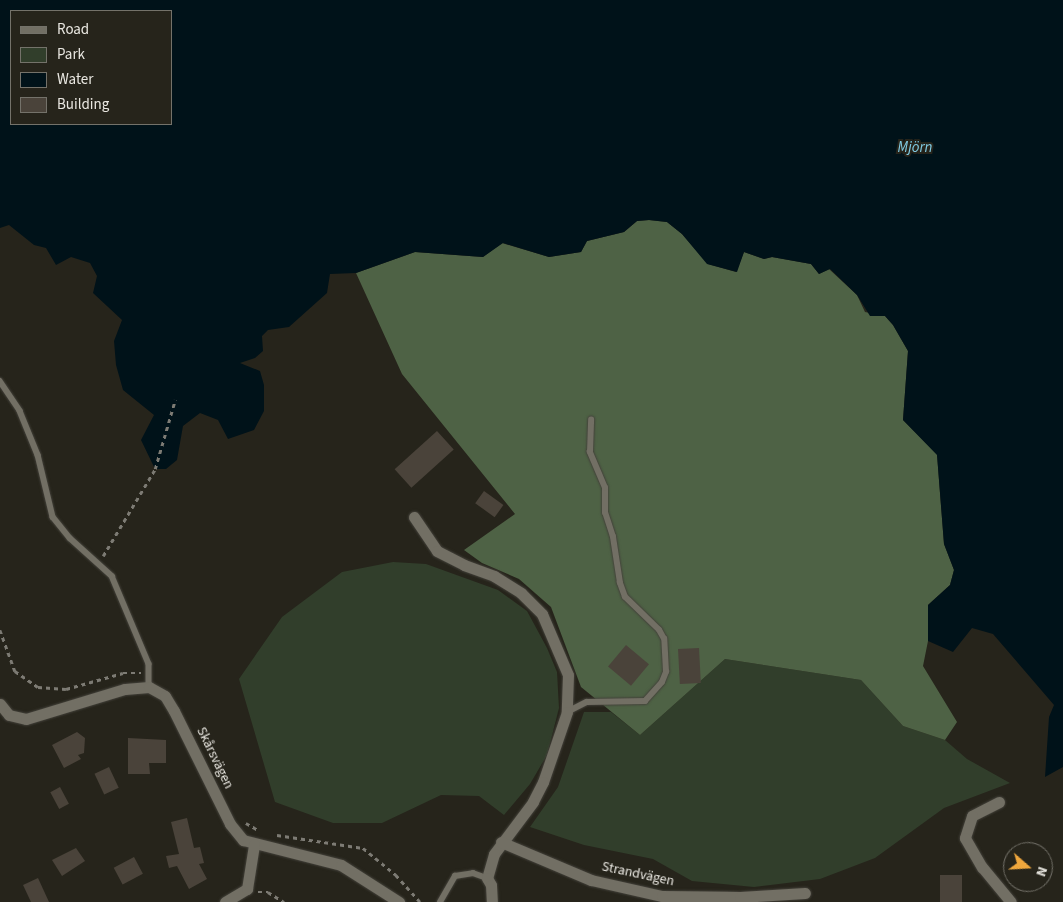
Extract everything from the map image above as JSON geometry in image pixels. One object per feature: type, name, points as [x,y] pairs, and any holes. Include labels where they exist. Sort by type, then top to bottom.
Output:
[{"type":"street","points":[[414,517],[437,550],[464,565],[494,576],[521,593],[542,614],[568,675],[567,712],[543,782],[533,802],[501,842],[487,878],[491,885],[492,902]]},
{"type":"street","points":[[0,704],[9,715],[26,719],[125,689],[149,687]]},
{"type":"street","name":"Skårsvägen","points":[[149,687],[165,696],[230,824],[244,840],[254,845],[341,865],[399,902]]},
{"type":"street","points":[[999,802],[972,816],[966,838],[982,867],[1011,902]]},
{"type":"street","name":"Strandvägen","points":[[501,842],[592,880],[662,896],[740,897],[805,893]]},
{"type":"street","points":[[225,902],[247,888],[254,845]]},
{"type":"lane","points":[[0,381],[20,411],[38,455],[53,517],[70,538],[100,563],[112,576],[149,664],[149,687]]},
{"type":"lane","points":[[567,712],[587,702],[645,701],[662,682],[666,672],[664,639],[659,630],[625,597],[620,583],[613,537],[605,513],[605,488],[590,452],[591,420]]},
{"type":"lane","points":[[440,902],[455,876],[473,873],[487,878]]},
{"type":"path","points":[[100,563],[154,470],[175,400]]},
{"type":"path","points":[[247,888],[268,892],[284,902]]},
{"type":"green space","points":[[637,221],[667,222],[682,234],[708,264],[736,272],[744,252],[764,259],[772,257],[811,264],[819,274],[829,269],[857,295],[865,312],[885,316],[893,325],[908,351],[903,420],[937,454],[944,544],[954,570],[950,585],[928,605],[928,641],[923,666],[957,722],[945,740],[903,726],[861,680],[725,659],[640,735],[581,687],[551,607],[519,579],[482,563],[464,550],[515,514],[402,374],[356,273],[415,252],[483,257],[502,243],[549,257],[581,252],[587,241],[624,232]]},
{"type":"green space","points":[[393,562],[426,564],[498,590],[527,611],[547,648],[557,672],[559,708],[547,755],[530,784],[504,815],[479,796],[441,795],[382,823],[333,823],[275,802],[239,679],[282,617],[342,572]]},
{"type":"green space","points":[[725,659],[861,680],[903,726],[945,740],[967,759],[1010,783],[944,808],[875,858],[820,879],[754,887],[692,881],[653,859],[584,845],[530,827],[558,787],[584,712],[611,712],[640,735]]},
{"type":"water","name":"Mjörn","points":[[0,0],[1063,0],[1063,767],[1045,777],[1049,717],[1054,705],[993,634],[972,628],[953,652],[928,641],[928,605],[950,585],[954,570],[944,544],[937,455],[903,420],[908,351],[893,325],[885,316],[870,316],[857,295],[830,269],[819,274],[811,264],[772,257],[764,259],[744,252],[737,272],[707,264],[682,234],[667,222],[649,220],[637,221],[624,232],[587,241],[581,252],[549,257],[503,243],[483,257],[415,252],[356,273],[330,274],[327,293],[289,327],[268,330],[262,336],[263,351],[255,358],[240,363],[260,371],[264,385],[264,411],[254,430],[228,439],[218,420],[200,413],[183,426],[177,460],[166,469],[155,469],[141,440],[154,415],[123,390],[116,365],[114,341],[122,320],[93,293],[97,276],[90,263],[71,257],[56,265],[46,248],[34,245],[9,225],[0,228]]},
{"type":"building","points":[[437,431],[454,450],[411,488],[395,469]]},
{"type":"building","points":[[484,491],[503,505],[495,517],[475,503]]},
{"type":"building","points":[[626,645],[649,664],[631,686],[608,666]]},
{"type":"building","points":[[699,648],[701,683],[680,684],[678,649]]},
{"type":"building","points":[[77,732],[85,738],[84,753],[78,755],[81,759],[64,768],[52,745]]},
{"type":"building","points":[[128,738],[166,740],[166,763],[149,763],[150,774],[128,774]]},
{"type":"building","points":[[109,767],[119,788],[104,795],[94,774]]},
{"type":"building","points":[[60,787],[69,804],[59,809],[50,792]]},
{"type":"building","points":[[187,818],[194,848],[200,847],[204,863],[199,864],[207,879],[189,889],[177,866],[169,868],[166,856],[179,854],[171,822]]},
{"type":"building","points":[[76,848],[85,861],[62,876],[52,860]]},
{"type":"building","points":[[134,857],[143,874],[123,885],[114,868]]},
{"type":"building","points":[[940,875],[962,875],[962,902],[940,902]]},
{"type":"building","points":[[38,878],[49,902],[31,902],[23,885]]}]
